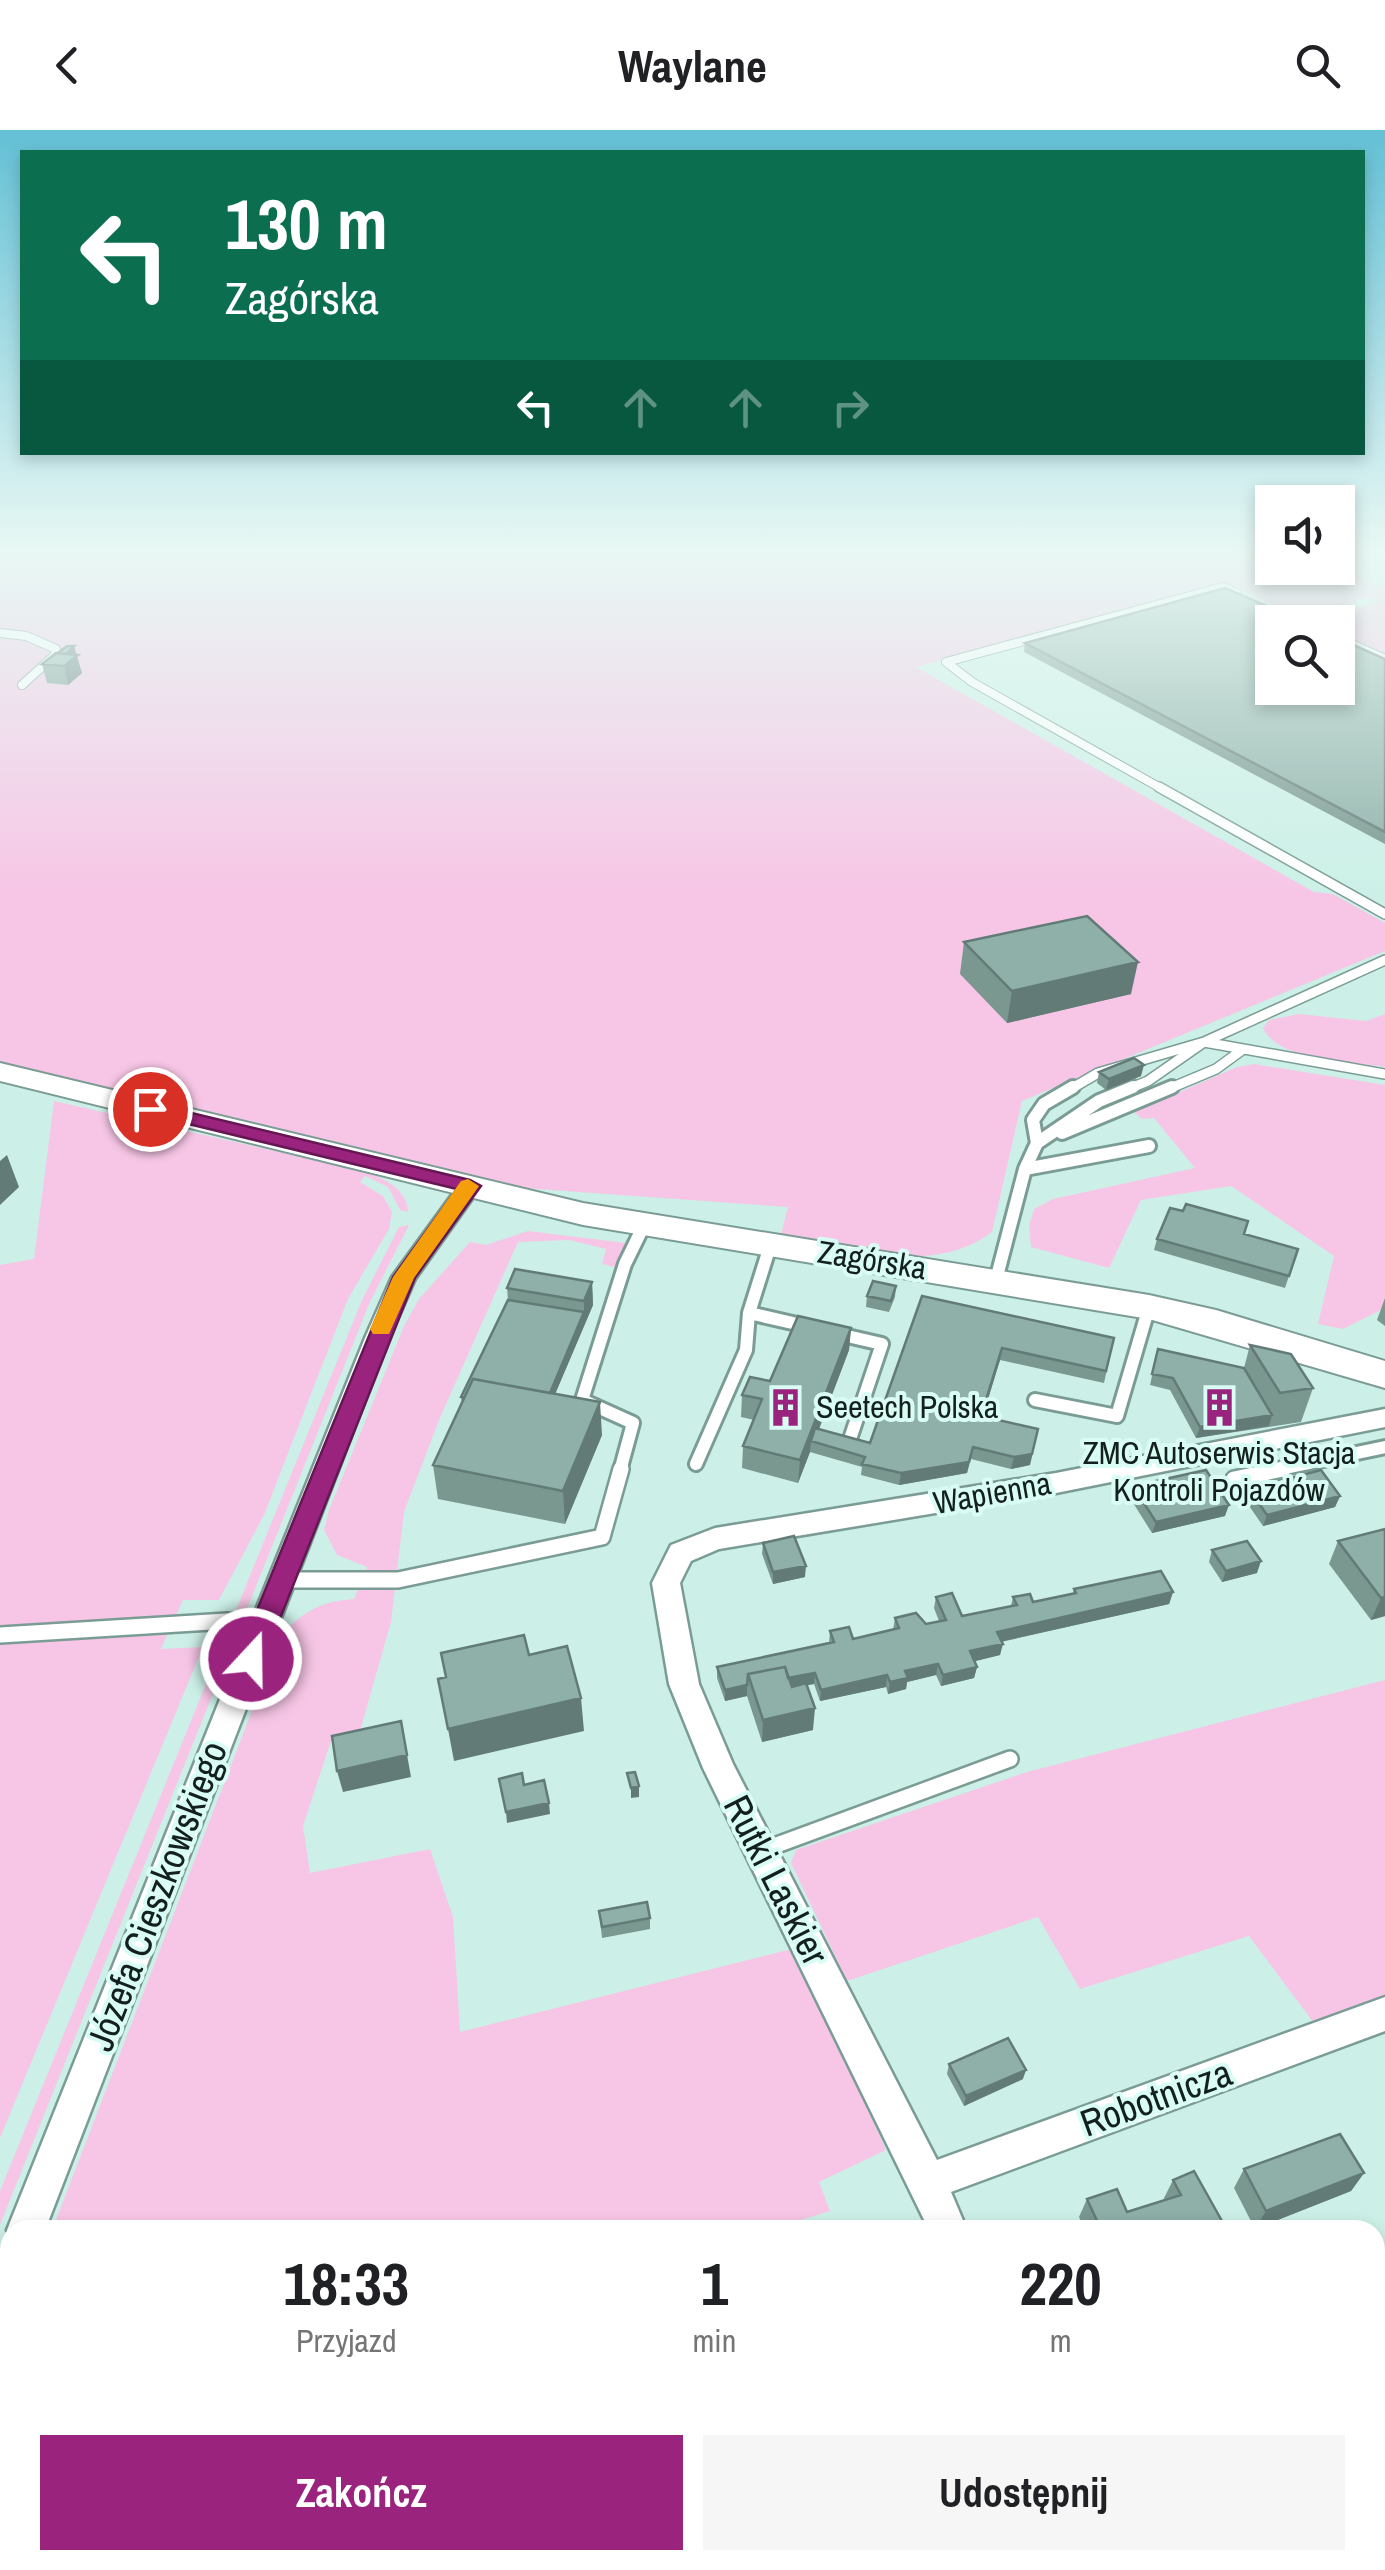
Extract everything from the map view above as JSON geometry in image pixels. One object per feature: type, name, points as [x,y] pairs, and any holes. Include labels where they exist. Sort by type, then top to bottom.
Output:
[{"type":"street","name":"Zagórska","points":[[0,1072],[356,1160],[644,1225],[1149,1307],[1216,1323],[1385,1375]]},
{"type":"street","name":"Józefa Cieszkowskiego","points":[[30,2220],[404,1277],[470,1186]]},
{"type":"street","name":"Wapienna","points":[[715,1540],[1056,1482],[1385,1418]]},
{"type":"street","name":"Rutki Laskier","points":[[715,1540],[681,1553],[666,1583],[684,1684],[719,1768],[944,2220]]},
{"type":"street","name":"Robotnicza","points":[[928,2182],[1385,2014]]},
{"type":"lane","points":[[22,685],[42,666]]},
{"type":"lane","points":[[951,666],[972,682],[1385,914]]},
{"type":"lane","points":[[996,1280],[1026,1169],[1037,1143],[1034,1120],[1044,1104],[1098,1073],[1204,1042],[1385,960]]},
{"type":"lane","points":[[1037,1143],[1099,1101],[1148,1080],[1204,1042],[1385,1074]]},
{"type":"lane","points":[[1037,1143],[1216,1069],[1242,1050]]},
{"type":"lane","points":[[1026,1169],[1149,1146]]},
{"type":"lane","points":[[282,1580],[398,1580],[602,1537],[633,1423],[582,1400],[625,1264],[644,1225]]},
{"type":"lane","points":[[696,1464],[746,1350],[749,1313],[771,1244]]},
{"type":"lane","points":[[1035,1400],[1117,1416],[1149,1307]]},
{"type":"lane","points":[[749,1313],[882,1344],[848,1445]]},
{"type":"lane","points":[[1234,1480],[1385,1448]]},
{"type":"lane","points":[[0,1635],[210,1622],[265,1623]]},
{"type":"lane","points":[[761,1851],[1010,1758]]},
{"type":"shaded area","points":[[0,666],[920,666],[916,667],[1314,892],[1333,894],[1385,923],[1385,951],[1022,1101],[992,1232],[969,1246],[944,1253],[889,1256],[780,1238],[788,1207],[523,1188],[0,1062]]},
{"type":"shaded area","points":[[1299,1014],[1366,1021],[1385,1014],[1385,1067],[1299,1054],[1271,1039],[1263,1028],[1269,1020]]},
{"type":"shaded area","points":[[1254,1064],[1385,1085],[1385,1308],[1343,1329],[1318,1324],[1334,1256],[1231,1186],[1141,1200],[1109,1268],[1031,1247],[1029,1226],[1034,1209],[1053,1199],[1195,1168],[1154,1118],[1142,1119],[1134,1112],[1237,1067]]},
{"type":"shaded area","points":[[54,1101],[367,1172],[400,1191],[408,1212],[400,1210],[388,1187],[365,1176],[360,1182],[383,1196],[392,1212],[389,1229],[348,1299],[264,1515],[219,1600],[183,1600],[161,1649],[203,1647],[0,2138],[0,1265],[34,1259]]},
{"type":"shaded area","points":[[409,1225],[370,1302],[0,2220],[0,2191],[362,1300],[399,1227]]},
{"type":"shaded area","points":[[528,1231],[626,1243],[615,1267],[602,1264],[606,1249],[569,1240],[518,1242],[439,1420],[404,1512],[391,1622],[358,1738],[331,1741],[303,1826],[310,1873],[430,1849],[453,1917],[460,2032],[796,1948],[886,2150],[819,2182],[830,2211],[801,2220],[56,2220],[282,1633],[315,1608],[354,1599],[367,1567],[337,1555],[324,1530],[404,1326],[419,1299],[470,1242],[486,1245]]},
{"type":"shaded area","points":[[1385,1680],[1385,1997],[1313,2022],[1249,1936],[1080,1989],[1038,1917],[847,1981],[791,1863],[796,1850],[1027,1772]]},
{"type":"building","points":[[1069,666],[1255,666],[1255,705],[1355,705],[1355,666],[1385,666],[1385,832]]},
{"type":"building","points":[[1087,916],[1138,962],[1012,991],[964,942]]},
{"type":"building","points":[[1134,1058],[1144,1065],[1109,1079],[1099,1072]]},
{"type":"building","points":[[1186,1204],[1248,1221],[1244,1234],[1298,1249],[1289,1276],[1157,1239],[1170,1208],[1183,1211]]},
{"type":"building","points":[[515,1269],[592,1282],[584,1301],[507,1288]]},
{"type":"building","points":[[873,1281],[896,1286],[891,1301],[867,1296]]},
{"type":"building","points":[[922,1296],[1114,1338],[1106,1371],[1002,1348],[981,1416],[1038,1429],[1032,1454],[1014,1457],[973,1447],[969,1462],[901,1473],[862,1464],[865,1457],[811,1441],[815,1428],[870,1443]]},
{"type":"building","points":[[508,1300],[584,1312],[550,1393],[473,1379],[464,1398],[461,1397]]},
{"type":"building","name":"Seetech Polska","points":[[798,1316],[851,1328],[800,1460],[743,1446],[762,1399],[742,1395],[750,1377],[770,1381]]},
{"type":"building","points":[[1250,1345],[1291,1354],[1313,1388],[1280,1393]]},
{"type":"building","name":"ZMC Autoserwis Stacja Kontroli Pojazdów","points":[[1158,1349],[1244,1368],[1272,1415],[1200,1427],[1173,1378],[1152,1374]]},
{"type":"building","points":[[473,1379],[600,1402],[563,1491],[433,1465]]},
{"type":"building","points":[[1206,1470],[1229,1505],[1156,1522],[1133,1486]]},
{"type":"building","points":[[1321,1470],[1340,1496],[1267,1515],[1249,1489]]},
{"type":"building","points":[[1385,1529],[1385,1597],[1381,1598],[1338,1541]]},
{"type":"building","points":[[794,1536],[806,1566],[773,1572],[763,1543]]},
{"type":"building","points":[[1247,1541],[1261,1561],[1226,1571],[1212,1550]]},
{"type":"building","points":[[1161,1571],[1173,1592],[997,1632],[1003,1644],[970,1651],[977,1667],[943,1675],[938,1664],[905,1671],[908,1678],[890,1682],[887,1675],[821,1690],[815,1673],[788,1678],[785,1667],[748,1674],[747,1685],[725,1690],[717,1667],[834,1642],[830,1631],[849,1627],[853,1639],[899,1628],[895,1618],[916,1613],[926,1624],[946,1620],[936,1597],[952,1593],[962,1616],[1017,1605],[1013,1597],[1030,1594],[1033,1602]]},
{"type":"building","points":[[524,1635],[529,1655],[567,1646],[581,1698],[448,1729],[438,1679],[446,1677],[441,1653]]},
{"type":"building","points":[[785,1667],[792,1687],[806,1683],[815,1708],[763,1720],[748,1674]]},
{"type":"building","points":[[401,1721],[407,1755],[337,1771],[332,1736]]},
{"type":"building","points":[[635,1772],[639,1786],[631,1788],[627,1773]]},
{"type":"building","points":[[522,1773],[524,1785],[544,1780],[549,1803],[506,1812],[499,1779]]},
{"type":"building","points":[[647,1902],[650,1918],[602,1927],[599,1911]]},
{"type":"building","points":[[1008,2038],[1026,2070],[966,2096],[949,2064]]},
{"type":"building","points":[[1340,2134],[1364,2173],[1266,2211],[1244,2169]]},
{"type":"building","points":[[1194,2171],[1221,2220],[1097,2220],[1087,2199],[1117,2189],[1127,2212],[1181,2195],[1173,2180]]},
{"type":"slow traffic","points":[[381,1329],[404,1277],[468,1186]]},
{"type":"place","name":"Seetech Polska","points":[[786,1407]]},
{"type":"place","name":"ZMC Autoserwis Stacja Kontroli Pojazdów","points":[[1219,1408]]},
{"type":"route","points":[[150,1109],[470,1186],[404,1277],[376,1338],[251,1659]]}]
